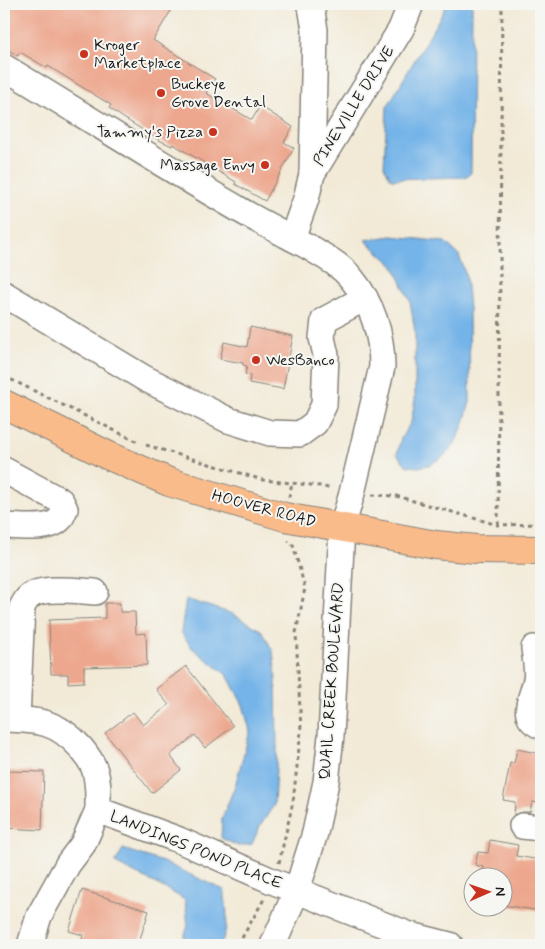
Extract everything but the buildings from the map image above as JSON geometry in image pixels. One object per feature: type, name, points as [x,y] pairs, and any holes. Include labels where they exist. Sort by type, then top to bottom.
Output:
[{"type":"main road","name":"HOOVER ROAD","points":[[4,404],[168,482],[285,517],[436,545],[476,550],[541,550]]},
{"type":"street","points":[[309,4],[315,30],[312,174]]},
{"type":"street","name":"PINEVILLE DRIVE","points":[[292,238],[306,199],[312,174],[402,29],[411,4]]},
{"type":"street","name":"QUAIL CREEK BOULEVARD","points":[[4,67],[240,210],[336,263],[352,279],[365,298],[380,333],[382,367],[342,528],[329,760],[316,833],[297,890],[273,945]]},
{"type":"street","points":[[4,294],[144,378],[228,420],[270,433],[300,434],[316,423],[324,405],[326,355],[322,338],[324,320],[365,298]]},
{"type":"street","points":[[4,470],[61,501],[65,509],[61,519],[53,524],[44,526],[4,526]]},
{"type":"street","points":[[10,719],[22,607],[29,596],[58,590],[95,592]]},
{"type":"street","points":[[534,648],[536,680],[528,704],[528,712],[532,720],[541,726]]},
{"type":"street","name":"LANDINGS POND PLACE","points":[[10,719],[36,721],[65,732],[81,749],[94,768],[98,786],[98,810],[179,840],[272,881],[407,934],[450,945]]},
{"type":"street","points":[[30,945],[39,916],[68,864],[83,844],[98,810]]},
{"type":"path","points":[[498,524],[502,4]]},
{"type":"path","points":[[4,376],[146,446],[263,480],[320,486],[352,493],[396,496],[498,524],[541,524]]},
{"type":"path","points":[[238,945],[266,894],[279,863],[293,802],[301,730],[296,633],[304,588],[293,545],[281,536],[292,483]]},
{"type":"water","points":[[446,4],[472,4],[471,173],[465,177],[391,179],[384,166],[387,107]]},
{"type":"water","points":[[392,236],[445,242],[459,255],[466,276],[469,308],[470,402],[463,426],[454,445],[443,457],[429,465],[419,467],[407,466],[397,454],[401,438],[411,422],[415,400],[415,332],[410,301],[394,266],[365,240]]},
{"type":"water","points":[[186,599],[233,614],[249,623],[262,631],[273,651],[276,676],[277,750],[274,805],[260,826],[252,844],[238,846],[221,838],[222,818],[235,786],[250,731],[243,705],[227,675],[192,648],[181,632]]},
{"type":"water","points":[[123,849],[163,862],[224,890],[227,911],[226,925],[220,945],[181,945],[188,926],[185,900],[115,863]]},
{"type":"place","name":"Kroger Marketplace","points":[[84,54]]},
{"type":"place","name":"Buckeye Grove Dental","points":[[161,93]]},
{"type":"place","name":"Tammy's Pizza","points":[[213,132]]},
{"type":"place","name":"Massage Envy","points":[[265,165]]},
{"type":"place","name":"WesBanco","points":[[256,360]]}]
